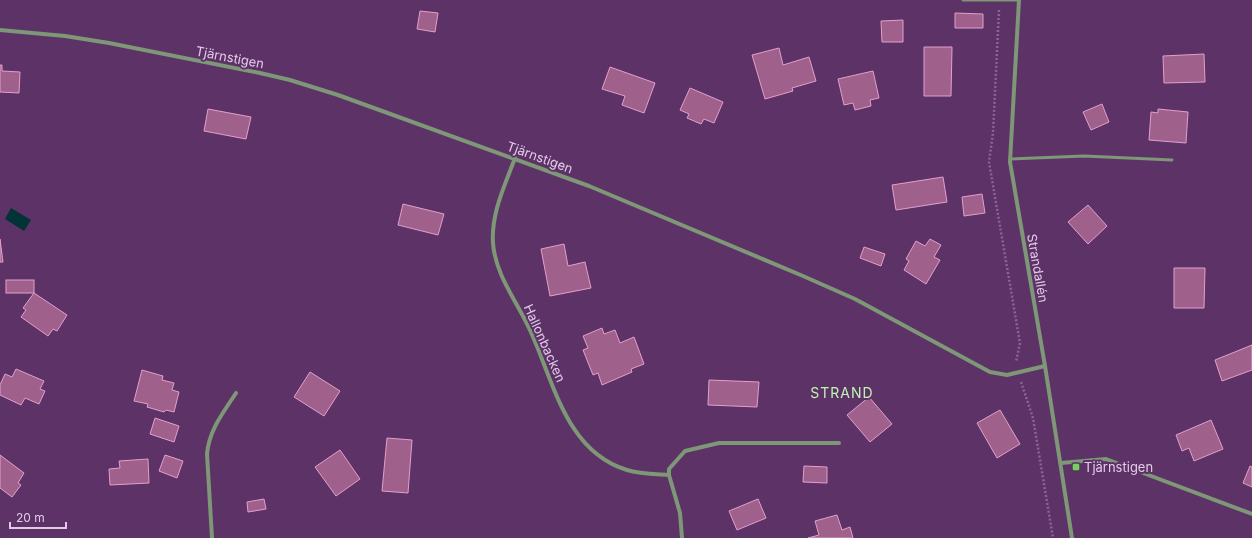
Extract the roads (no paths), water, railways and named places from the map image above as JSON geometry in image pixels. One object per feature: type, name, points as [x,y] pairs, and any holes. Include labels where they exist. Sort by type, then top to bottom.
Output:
[{"type":"street","name":"Strandallén","points":[[1019,0],[1010,159],[1072,538]]},
{"type":"street","name":"Tjärnstigen","points":[[0,30],[65,36],[290,80],[338,95],[589,186],[803,276],[855,299],[990,372],[1007,375],[1018,374],[1045,366]]},
{"type":"street","name":"Hallonbacken","points":[[515,158],[495,215],[493,241],[494,255],[500,272],[540,353],[565,414],[575,432],[584,443],[612,464],[635,472],[669,475]]},
{"type":"street","points":[[212,538],[207,454],[208,441],[212,431],[236,393]]},
{"type":"street","points":[[682,538],[680,513],[669,475],[669,469],[685,451],[719,443],[839,443]]},
{"type":"street","points":[[1060,462],[1106,459],[1252,514]]},
{"type":"lane","points":[[963,0],[1019,0]]},
{"type":"lane","points":[[1010,159],[1084,156],[1172,160]]},
{"type":"place","name":"Tjärnstigen","points":[[1076,467]]},
{"type":"district","name":"STRAND","points":[[842,392]]}]
